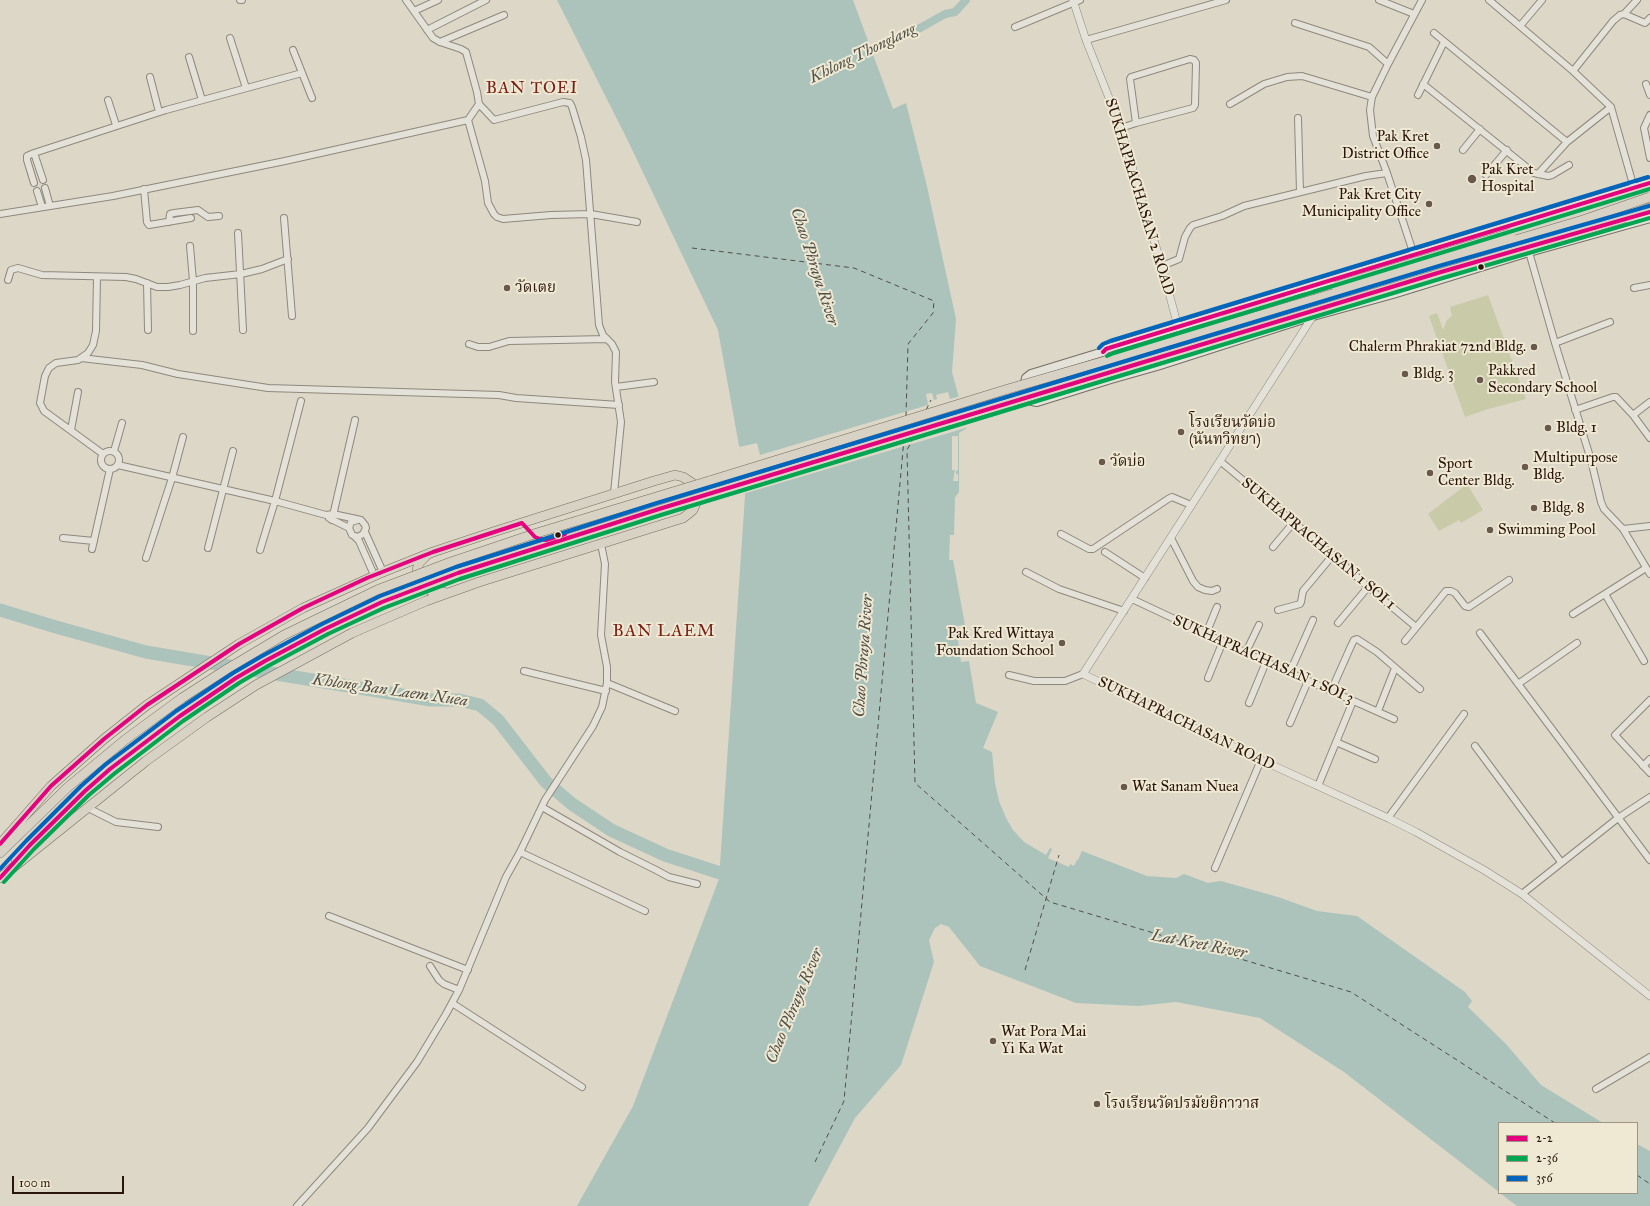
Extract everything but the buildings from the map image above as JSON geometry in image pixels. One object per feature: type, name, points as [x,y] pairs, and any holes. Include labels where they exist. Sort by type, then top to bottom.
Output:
[{"type":"main road","points":[[1650,183],[1112,347],[1103,352],[1031,374],[1026,378],[1024,387],[1026,394],[1032,401],[1037,402],[1157,366],[1313,316],[1393,294],[1529,252],[1650,218]]},
{"type":"main road","points":[[1186,337],[1233,316],[1291,300],[1650,190]]},
{"type":"main road","points":[[0,853],[68,787],[126,739],[182,698],[226,668],[284,635],[377,590],[451,562],[523,538],[1008,389],[1583,220],[1650,197]]},
{"type":"main road","points":[[0,878],[50,825],[85,791],[110,769],[180,716],[236,678],[265,661],[325,629],[382,602],[458,573],[713,493],[1193,347],[1625,218],[1650,208]]},
{"type":"main road","points":[[1625,218],[1650,218]]},
{"type":"main road","points":[[1308,288],[1313,316]]},
{"type":"main road","points":[[1103,352],[1106,370],[1111,379]]},
{"type":"main road","points":[[0,844],[51,786],[147,705],[239,644],[303,608],[378,574],[433,552],[614,493],[675,475],[683,477],[692,483],[696,492],[696,503],[693,510],[683,518],[453,590],[370,624],[297,662],[207,717],[146,761],[0,878]]},
{"type":"main road","points":[[433,552],[419,563],[418,570],[421,583],[431,591],[437,593],[453,590]]},
{"type":"street","points":[[406,0],[433,38],[440,42],[461,48],[466,52],[479,104],[494,120],[563,102],[570,103],[586,160],[599,325],[603,335],[612,344],[616,352],[616,387],[621,427],[614,493]]},
{"type":"street","points":[[414,11],[438,0]]},
{"type":"street","points":[[426,30],[486,0]]},
{"type":"street","points":[[1086,40],[1226,0]]},
{"type":"street","points":[[1378,0],[1414,14]]},
{"type":"street","points":[[1414,255],[1387,172],[1373,136],[1370,110],[1372,97],[1422,0]]},
{"type":"street","points":[[1489,0],[1573,71],[1611,107],[1634,188]]},
{"type":"street","points":[[1520,26],[1542,0]]},
{"type":"street","points":[[1573,71],[1613,21],[1620,15],[1624,14],[1637,0]]},
{"type":"street","points":[[1015,27],[1076,1]]},
{"type":"street","name":"SUKHAPRACHASAN 2 ROAD","points":[[1076,1],[1086,40],[1121,128],[1162,266],[1178,328]]},
{"type":"street","points":[[1624,14],[1645,23],[1650,18]]},
{"type":"street","points":[[440,42],[504,15]]},
{"type":"street","points":[[1295,22],[1369,47],[1388,64]]},
{"type":"street","points":[[1434,33],[1567,142]]},
{"type":"street","points":[[230,38],[246,88]]},
{"type":"street","points":[[1418,95],[1444,42]]},
{"type":"street","points":[[293,50],[312,98]]},
{"type":"street","points":[[189,57],[202,100]]},
{"type":"street","points":[[1121,128],[1193,108],[1196,101],[1196,63],[1194,60],[1190,59],[1131,77],[1130,79],[1136,123]]},
{"type":"street","points":[[34,184],[27,156],[34,152],[159,112],[302,73]]},
{"type":"street","points":[[150,77],[159,112]]},
{"type":"street","points":[[1230,104],[1264,84],[1287,77],[1311,78],[1372,97]]},
{"type":"street","points":[[1423,84],[1534,173],[1548,176],[1569,165]]},
{"type":"street","points":[[1646,84],[1650,94]]},
{"type":"street","points":[[108,100],[116,125]]},
{"type":"street","points":[[0,214],[113,196],[285,161],[468,120],[479,104]]},
{"type":"street","points":[[1538,174],[1567,142],[1611,107]]},
{"type":"street","points":[[1650,115],[1644,128],[1650,158]]},
{"type":"street","points":[[1298,118],[1300,192]]},
{"type":"street","points":[[468,120],[485,181],[488,203],[497,217],[503,219],[551,215],[591,214],[637,222]]},
{"type":"street","points":[[1463,150],[1480,129]]},
{"type":"street","points":[[1486,174],[1507,150]]},
{"type":"street","points":[[34,152],[43,180]]},
{"type":"street","points":[[1162,266],[1179,259],[1184,237],[1193,225],[1222,216],[1244,206],[1387,172]]},
{"type":"street","points":[[45,188],[50,206]]},
{"type":"street","points":[[144,189],[147,222],[149,225],[191,218]]},
{"type":"street","points":[[37,191],[42,208]]},
{"type":"street","points":[[169,222],[170,214],[186,211],[198,210],[208,217],[220,216]]},
{"type":"street","points":[[284,218],[292,316]]},
{"type":"street","points":[[238,233],[243,330]]},
{"type":"street","points":[[190,246],[193,281],[193,331]]},
{"type":"street","points":[[1529,252],[1591,460],[1601,502],[1604,509],[1623,529],[1648,571],[1605,594],[1573,614]]},
{"type":"street","points":[[8,280],[11,270],[18,268],[42,275],[126,277],[157,287],[168,287],[193,281],[241,274],[262,269],[288,259]]},
{"type":"street","points":[[97,277],[96,331],[93,345],[88,353],[81,358],[71,362],[56,363],[49,368],[40,394],[40,402],[44,410],[103,454]]},
{"type":"street","points":[[147,283],[148,330]]},
{"type":"street","points":[[1634,288],[1650,285]]},
{"type":"street","name":"SUKHAPRACHASAN ROAD","points":[[1313,316],[1083,674],[1261,760],[1416,832],[1522,894],[1650,996]]},
{"type":"street","points":[[1555,343],[1610,322]]},
{"type":"street","points":[[469,344],[489,347],[509,340],[607,339]]},
{"type":"street","points":[[81,358],[142,365],[178,374],[268,388],[499,395],[516,398],[619,405]]},
{"type":"street","points":[[616,387],[654,382]]},
{"type":"street","points":[[71,430],[78,392]]},
{"type":"street","points":[[1575,410],[1612,397],[1616,397],[1633,415],[1650,438]]},
{"type":"street","points":[[260,550],[275,501],[301,401]]},
{"type":"street","points":[[1633,415],[1650,402]]},
{"type":"street","points":[[333,517],[355,420]]},
{"type":"street","points":[[114,451],[122,423]]},
{"type":"street","points":[[146,558],[172,478],[183,437]]},
{"type":"street","points":[[110,469],[102,464],[101,457],[108,450],[117,453],[120,459],[118,465]]},
{"type":"street","points":[[208,548],[233,451]]},
{"type":"street","name":"SUKHAPRACHASAN 1 SOI 1","points":[[1220,460],[1416,627]]},
{"type":"street","points":[[110,469],[118,465],[275,501],[333,517],[361,520],[365,525],[365,532],[378,574]]},
{"type":"street","points":[[92,549],[110,469]]},
{"type":"street","points":[[1061,534],[1089,549],[1093,549],[1172,497],[1191,505]]},
{"type":"street","points":[[333,517],[349,528],[352,535],[360,541],[378,574]]},
{"type":"street","points":[[349,528],[351,522],[358,520]]},
{"type":"street","points":[[1273,547],[1294,522]]},
{"type":"street","points":[[1623,529],[1650,526]]},
{"type":"street","points":[[354,536],[361,536],[365,532]]},
{"type":"street","points":[[63,538],[94,541]]},
{"type":"street","points":[[1170,538],[1198,588],[1212,591],[1217,588]]},
{"type":"street","points":[[297,1206],[363,1134],[390,1100],[417,1062],[459,990],[506,877],[545,800],[557,779],[593,726],[602,708],[607,684],[607,667],[601,635],[605,564],[601,544]]},
{"type":"street","points":[[1104,552],[1145,578]]},
{"type":"street","points":[[1278,610],[1300,604],[1302,602],[1303,591],[1333,555]]},
{"type":"street","points":[[1026,572],[1059,589],[1124,611]]},
{"type":"street","points":[[1405,641],[1446,592],[1451,591],[1455,593],[1464,606],[1468,607],[1509,580]]},
{"type":"street","points":[[1338,623],[1368,587]]},
{"type":"street","points":[[1605,594],[1644,661]]},
{"type":"street","name":"SUKHAPRACHASAN 1 SOI 3","points":[[1132,599],[1266,662],[1394,719]]},
{"type":"street","points":[[1206,634],[1217,607]]},
{"type":"street","points":[[1290,672],[1313,620]]},
{"type":"street","points":[[1246,652],[1259,625]]},
{"type":"street","points":[[1480,633],[1650,860]]},
{"type":"street","points":[[1331,691],[1354,640],[1360,641],[1377,652],[1420,689]]},
{"type":"street","points":[[1208,678],[1222,641]]},
{"type":"street","points":[[1518,684],[1577,643]]},
{"type":"street","points":[[1249,703],[1266,662]]},
{"type":"street","points":[[1378,711],[1396,668]]},
{"type":"street","points":[[524,671],[606,692]]},
{"type":"street","points":[[1009,675],[1034,681],[1065,681],[1083,674]]},
{"type":"street","points":[[1290,723],[1308,681]]},
{"type":"street","points":[[607,684],[675,711]]},
{"type":"street","points":[[1650,700],[1615,735],[1650,773]]},
{"type":"street","points":[[1318,786],[1353,701]]},
{"type":"street","points":[[1388,818],[1464,714]]},
{"type":"street","points":[[1336,742],[1375,759]]},
{"type":"street","points":[[1476,746],[1561,862]]},
{"type":"street","points":[[1215,868],[1261,760]]},
{"type":"street","points":[[1643,766],[1650,760]]},
{"type":"street","points":[[1522,894],[1618,818],[1650,797]]},
{"type":"street","points":[[542,807],[638,862],[670,877],[697,884]]},
{"type":"street","points":[[87,808],[116,822],[158,827]]},
{"type":"street","points":[[520,852],[645,911]]},
{"type":"street","points":[[329,916],[468,970]]},
{"type":"street","points":[[430,966],[439,980],[444,984],[459,990]]},
{"type":"street","points":[[452,1003],[582,1087]]},
{"type":"street","points":[[1596,1089],[1650,1057]]},
{"type":"green space","points":[[1488,295],[1526,399],[1465,417],[1429,316],[1437,313],[1443,330],[1447,320],[1452,316],[1450,307]]},
{"type":"green space","points":[[1467,484],[1483,510],[1461,523],[1459,520],[1439,531],[1428,514]]},
{"type":"water","points":[[557,0],[853,0],[893,109],[906,103],[926,182],[956,319],[952,372],[967,428],[959,433],[959,492],[955,497],[954,535],[950,535],[949,560],[953,560],[965,625],[956,626],[961,662],[969,661],[976,703],[998,712],[983,748],[992,752],[995,783],[999,801],[1013,830],[1024,842],[1046,855],[1050,848],[1078,860],[1082,851],[1147,876],[1176,878],[1184,874],[1208,883],[1221,881],[1278,897],[1317,911],[1357,916],[1465,992],[1472,1001],[1468,1007],[1506,1044],[1541,1085],[1601,1122],[1498,1122],[1498,1191],[1344,1072],[1260,1018],[1176,1002],[1138,1006],[1076,1003],[980,966],[949,927],[941,924],[935,928],[929,940],[934,962],[901,1065],[855,1118],[808,1206],[577,1206],[633,1106],[719,879],[745,496],[742,462],[718,330],[628,141]]},
{"type":"water","points":[[1638,1145],[1650,1151],[1650,1206],[1517,1206],[1501,1194],[1638,1194]]},
{"type":"pier","points":[[948,392],[950,399],[960,396],[969,427],[743,494],[739,447],[757,443],[760,455],[928,405],[926,394],[932,393],[934,400],[937,399],[936,395]]},
{"type":"pier","points":[[952,436],[958,436],[958,470],[956,471],[956,474],[958,474],[958,481],[953,481],[955,470],[952,470]]},
{"type":"pier","points":[[1053,847],[1078,858],[1074,866],[1070,864],[1069,867],[1048,858]]},
{"type":"waterway","name":"Khlong Thonglang","points":[[864,54],[922,27],[945,14],[955,12],[966,0]]},
{"type":"waterway","name":"Khlong Ban Laem Nuea","points":[[0,610],[146,652],[431,700],[459,700],[480,705],[498,720],[546,782],[572,804],[611,830],[665,855],[720,873],[736,872]]},
{"type":"ferry route","points":[[692,248],[854,268],[934,301],[933,313],[908,344],[906,416]]},
{"type":"ferry route","points":[[926,410],[931,400]]},
{"type":"ferry route","points":[[918,426],[921,420]]},
{"type":"ferry route","points":[[914,437],[907,450],[915,783],[1050,902],[1351,992],[1553,1122]]},
{"type":"ferry route","points":[[815,1162],[844,1101],[904,439]]},
{"type":"ferry route","points":[[1025,970],[1059,855]]},
{"type":"ferry route","points":[[1638,1176],[1650,1184]]},
{"type":"transit line","name":"356","points":[[1099,348],[1103,344],[1110,341],[1648,177]]},
{"type":"transit line","name":"2-2","points":[[1103,352],[1112,347],[1650,183]]},
{"type":"transit line","name":"2-36","points":[[1107,356],[1650,189]]},
{"type":"transit line","name":"356","points":[[0,869],[81,786],[106,764],[176,711],[233,673],[262,656],[322,624],[380,596],[456,567],[657,503],[1439,266],[1649,206]]},
{"type":"transit line","name":"2-2","points":[[0,878],[30,845],[85,791],[110,769],[180,716],[236,678],[265,661],[325,629],[382,602],[458,573],[659,509],[1441,272],[1650,212]]},
{"type":"transit line","name":"2-36","points":[[4,882],[34,849],[89,795],[183,721],[239,683],[268,666],[328,634],[384,608],[460,579],[661,515],[1443,278],[1650,218]]},
{"type":"transit line","name":"2-2","points":[[0,844],[51,786],[104,739],[147,705],[239,644],[303,608],[367,578],[433,552],[522,523],[535,537],[540,539],[546,540],[565,534]]},
{"type":"place","name":"Pak Kret District Office","points":[[1437,146]]},
{"type":"place","name":"Pak Kret Hospital","points":[[1472,179]]},
{"type":"place","name":"Pak Kret City Municipality Office","points":[[1429,204]]},
{"type":"place","name":"วัดเตย","points":[[507,288]]},
{"type":"place","name":"Chalerm Phrakiat 72nd Bldg.","points":[[1534,347]]},
{"type":"place","name":"Bldg. 3","points":[[1405,374]]},
{"type":"place","name":"Pakkred Secondary School","points":[[1480,380]]},
{"type":"place","name":"Bldg. 1","points":[[1548,428]]},
{"type":"place","name":"โรงเรียนวัดบ่อ (นันทวิทยา)","points":[[1181,432]]},
{"type":"place","name":"วัดบ่อ","points":[[1102,462]]},
{"type":"place","name":"Multipurpose Bldg.","points":[[1525,467]]},
{"type":"place","name":"Sport Center Bldg.","points":[[1430,473]]},
{"type":"place","name":"Bldg. 8","points":[[1534,508]]},
{"type":"place","name":"Swimming Pool","points":[[1490,530]]},
{"type":"place","name":"Pak Kred Wittaya Foundation School","points":[[1062,643]]},
{"type":"place","name":"Wat Sanam Nuea","points":[[1124,787]]},
{"type":"place","name":"Wat Pora Mai Yi Ka Wat","points":[[993,1041]]},
{"type":"place","name":"โรงเรียนวัดปรมัยยิกาวาส","points":[[1097,1104]]},
{"type":"district","name":"BAN TOEI","points":[[532,89]]},
{"type":"district","name":"BAN LAEM","points":[[664,632]]},
{"type":"water label","name":"Chao Phraya River","points":[[814,267]]},
{"type":"water label","name":"Chao Phraya River","points":[[864,656]]},
{"type":"water label","name":"Lat Kret River","points":[[1199,945]]},
{"type":"water label","name":"Chao Phraya River","points":[[795,1006]]}]
